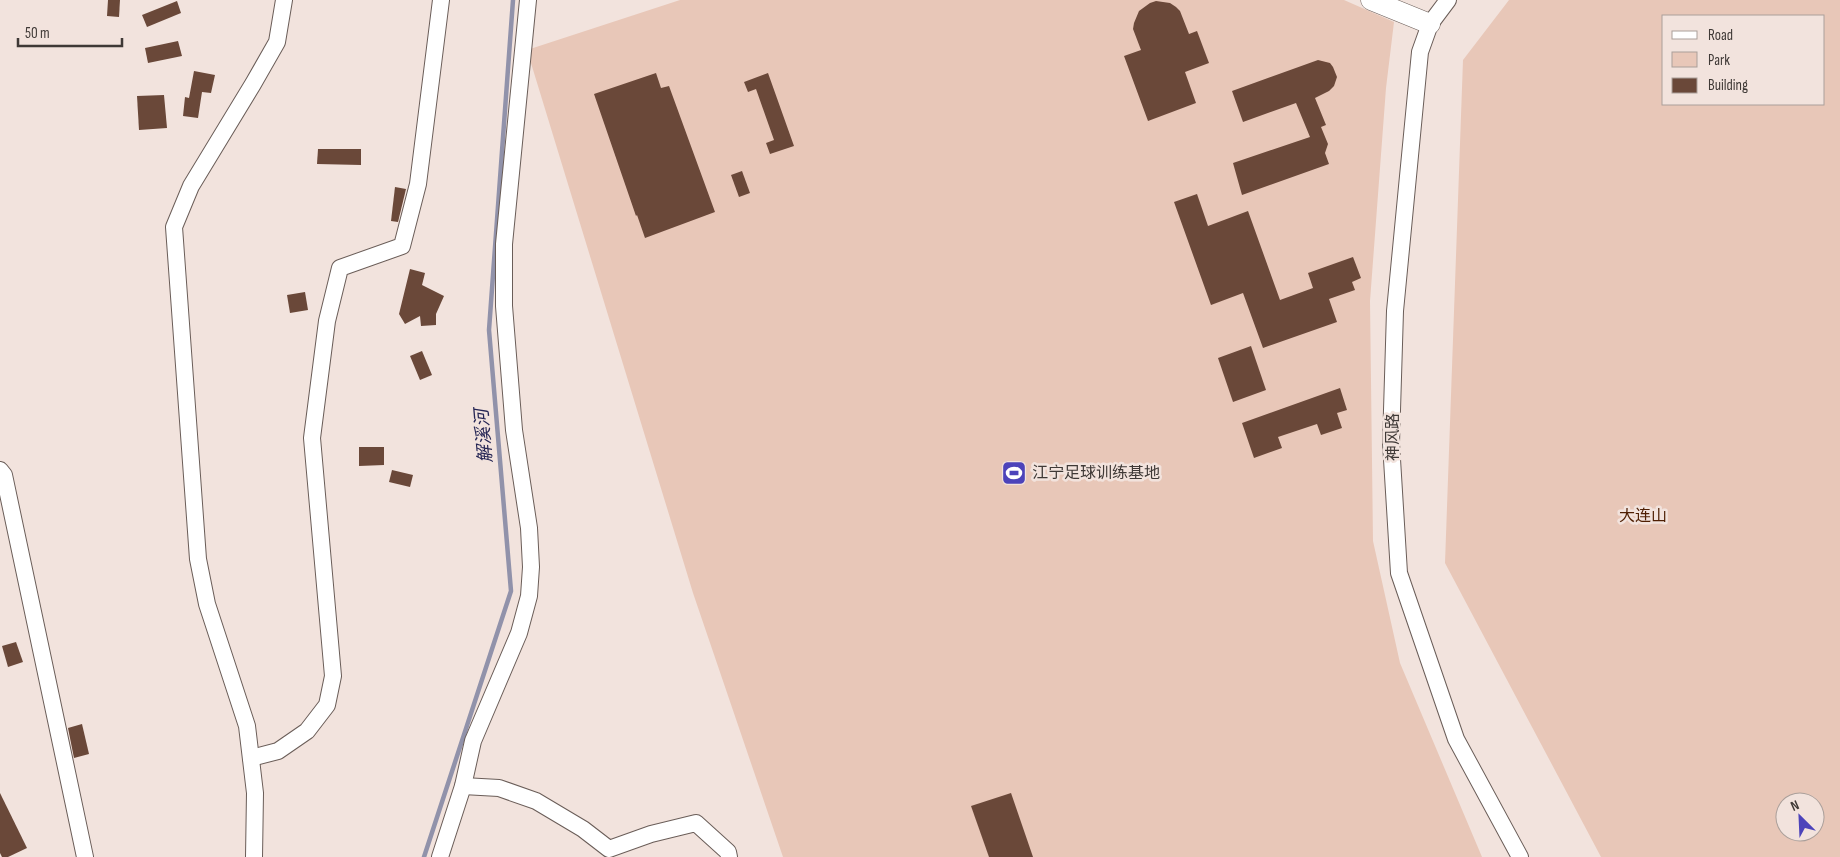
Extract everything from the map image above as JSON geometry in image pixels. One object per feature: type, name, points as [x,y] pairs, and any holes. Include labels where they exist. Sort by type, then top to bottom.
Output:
[{"type":"street","points":[[254,857],[255,793],[247,726],[207,604],[198,559],[174,227],[191,186],[277,42],[284,0]]},
{"type":"street","points":[[251,758],[278,751],[308,731],[327,705],[332,676],[312,438],[327,321],[340,268],[402,246],[418,184],[440,0]]},
{"type":"street","points":[[440,857],[463,786],[473,741],[520,633],[529,596],[531,567],[529,528],[514,430],[504,306],[504,244],[528,0]]},
{"type":"street","points":[[1371,0],[1430,24]]},
{"type":"street","name":"神风路","points":[[1448,0],[1430,24],[1420,52],[1395,311],[1391,443],[1399,573],[1456,739],[1520,857]]},
{"type":"street","points":[[0,470],[4,475],[85,857]]},
{"type":"street","points":[[463,786],[499,788],[536,801],[583,829],[609,849],[651,834],[696,824],[728,852],[729,857]]},
{"type":"green space","name":"江宁足球训练基地","points":[[680,0],[1344,0],[1394,22],[1386,88],[1370,301],[1373,541],[1400,663],[1482,857],[783,857],[693,593],[527,50]]},
{"type":"green space","name":"大连山","points":[[1509,0],[1840,0],[1840,857],[1601,857],[1445,563],[1463,60]]},
{"type":"building","points":[[108,0],[120,0],[119,17],[107,16]]},
{"type":"building","points":[[177,1],[181,13],[147,27],[142,15]]},
{"type":"building","points":[[1156,1],[1170,3],[1180,11],[1189,34],[1197,31],[1209,63],[1185,72],[1196,103],[1148,121],[1124,56],[1141,50],[1133,29],[1134,23],[1139,11]]},
{"type":"building","points":[[178,41],[182,56],[148,63],[145,48]]},
{"type":"building","points":[[1318,60],[1330,63],[1337,77],[1334,86],[1329,91],[1315,98],[1326,125],[1321,127],[1328,144],[1325,153],[1329,164],[1242,195],[1233,163],[1310,137],[1296,103],[1243,122],[1232,91]]},
{"type":"building","points":[[194,71],[215,75],[211,93],[202,92],[198,118],[183,116],[185,97],[189,98]]},
{"type":"building","points":[[656,73],[661,88],[669,86],[715,212],[645,238],[594,94]]},
{"type":"building","points":[[768,73],[794,146],[770,154],[766,143],[774,140],[756,89],[748,92],[744,82]]},
{"type":"building","points":[[164,95],[167,128],[139,130],[137,96]]},
{"type":"building","points":[[318,149],[361,149],[361,165],[317,164]]},
{"type":"building","points":[[742,171],[750,193],[739,197],[731,175]]},
{"type":"building","points":[[395,187],[406,189],[398,222],[391,221]]},
{"type":"building","points":[[1197,194],[1208,226],[1248,211],[1280,300],[1313,288],[1308,273],[1353,257],[1361,278],[1352,282],[1355,290],[1329,299],[1337,322],[1263,348],[1243,293],[1211,305],[1174,202]]},
{"type":"building","points":[[410,269],[425,273],[422,285],[444,296],[436,314],[436,325],[421,326],[420,316],[405,324],[399,314]]},
{"type":"building","points":[[305,292],[308,310],[290,313],[287,295]]},
{"type":"building","points":[[1251,346],[1266,390],[1233,402],[1218,358]]},
{"type":"building","points":[[422,351],[432,375],[420,380],[410,356]]},
{"type":"building","points":[[1340,388],[1347,410],[1337,413],[1342,428],[1321,435],[1317,424],[1278,437],[1282,448],[1254,458],[1242,423]]},
{"type":"building","points":[[359,447],[384,447],[384,465],[359,466]]},
{"type":"building","points":[[392,470],[413,475],[410,487],[389,482]]},
{"type":"building","points":[[16,642],[23,662],[8,667],[2,646]]},
{"type":"building","points":[[82,724],[89,754],[74,758],[68,728]]},
{"type":"building","points":[[0,793],[27,848],[8,857],[2,857],[0,853]]},
{"type":"building","points":[[1011,793],[1033,857],[989,857],[971,806]]},
{"type":"waterway","name":"解溪河","points":[[424,857],[511,591],[489,330],[513,0]]},
{"type":"place","name":"江宁足球训练基地","points":[[1014,473]]}]
